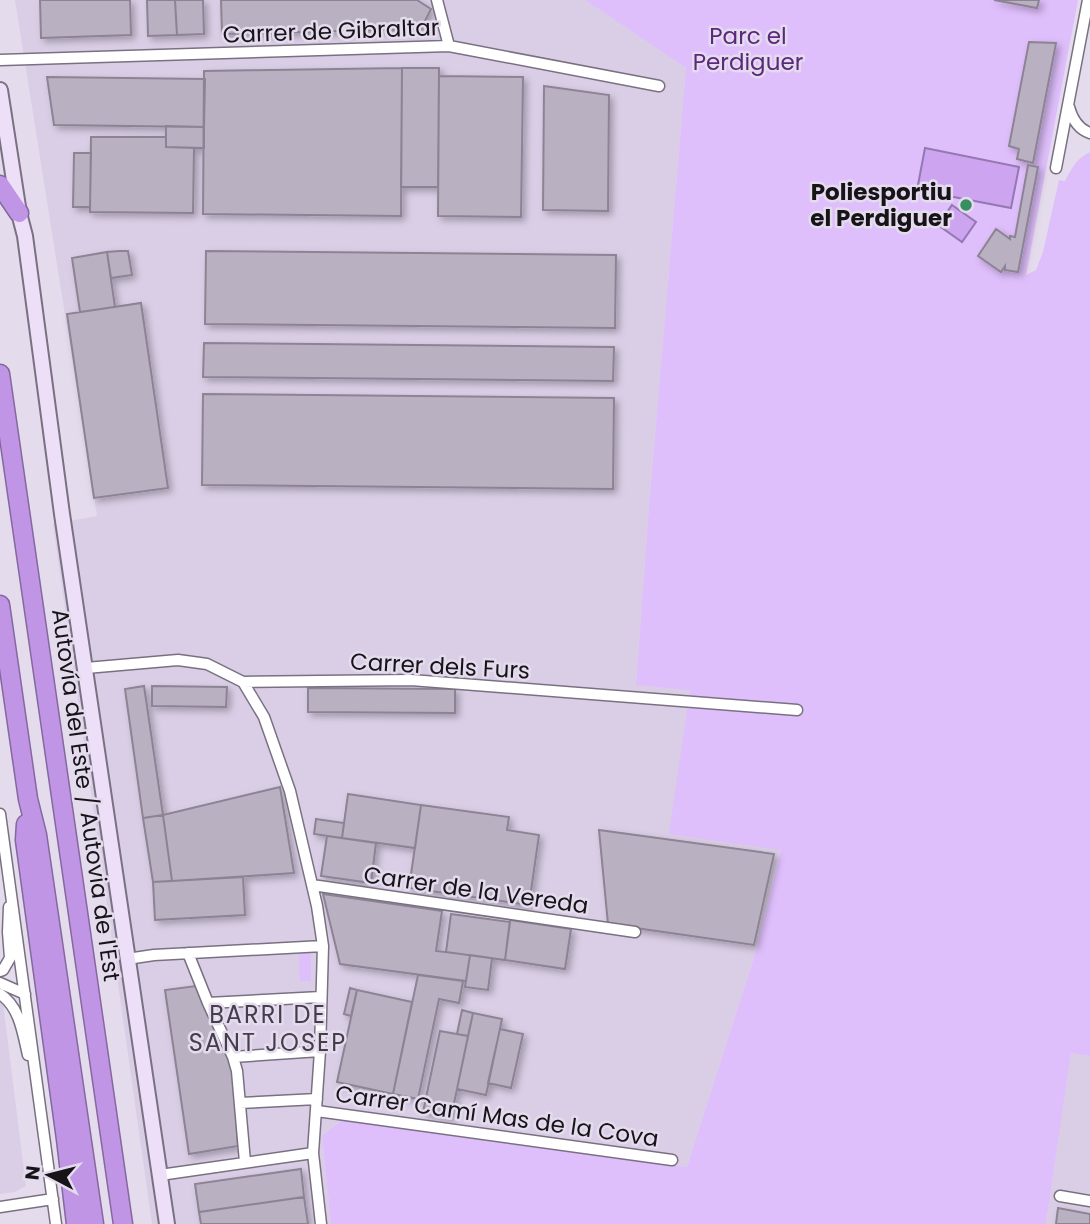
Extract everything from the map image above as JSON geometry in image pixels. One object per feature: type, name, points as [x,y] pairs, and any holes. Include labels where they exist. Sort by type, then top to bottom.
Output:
[{"type":"highway","points":[[0,184],[19,213]]},
{"type":"highway","name":"Autovía del Este / Autovia de l'Est","points":[[0,374],[123,1224]]},
{"type":"highway","points":[[0,605],[94,1224]]},
{"type":"highway","points":[[28,799],[25,840],[76,1224]]},
{"type":"street","points":[[436,0],[449,46]]},
{"type":"street","points":[[1056,168],[1088,0]]},
{"type":"street","name":"Carrer de Gibraltar","points":[[0,60],[449,46],[659,86]]},
{"type":"street","points":[[0,90],[24,236],[62,514],[167,1224]]},
{"type":"street","points":[[1068,103],[1072,119],[1090,133]]},
{"type":"street","name":"Carrer dels Furs","points":[[86,668],[178,660],[207,664],[243,682],[411,680],[797,710]]},
{"type":"street","points":[[243,682],[264,717],[285,779],[312,885],[323,946],[313,1153],[321,1224]]},
{"type":"street","points":[[0,814],[56,1224]]},
{"type":"street","points":[[0,971],[10,958],[9,878]]},
{"type":"street","name":"Carrer de la Vereda","points":[[312,885],[635,932]]},
{"type":"street","points":[[127,960],[154,955],[323,946]]},
{"type":"street","points":[[188,953],[237,1071],[245,1162]]},
{"type":"street","points":[[0,983],[26,994]]},
{"type":"street","points":[[0,994],[20,1019],[42,1117]]},
{"type":"street","points":[[208,1003],[321,997]]},
{"type":"street","points":[[233,1057],[320,1051]]},
{"type":"street","points":[[240,1103],[317,1099]]},
{"type":"street","name":"Carrer Camí Mas de la Cova","points":[[317,1111],[672,1160]]},
{"type":"street","points":[[160,1175],[313,1153]]},
{"type":"street","points":[[1060,1196],[1090,1201]]},
{"type":"street","points":[[0,1207],[53,1199]]},
{"type":"shaded area","points":[[15,0],[585,0],[686,68],[636,685],[690,689],[781,849],[756,951],[687,1167],[344,1118],[322,1136],[331,1224],[152,1224],[53,524],[97,516]]},
{"type":"shaded area","points":[[925,148],[1019,167],[1011,208],[917,190]]},
{"type":"shaded area","points":[[952,205],[976,222],[962,242],[938,225]]},
{"type":"shaded area","points":[[0,992],[4,996],[26,1186],[15,1192],[0,1194]]},
{"type":"shaded area","points":[[1071,1053],[1090,1056],[1090,1224],[1046,1224]]},
{"type":"green space","name":"Parc el Perdiguer","points":[[585,0],[1078,0],[1026,275],[1036,270],[1043,252],[1059,180],[1065,181],[1078,161],[1090,152],[1090,1056],[1071,1053],[1046,1224],[331,1224],[322,1136],[344,1118],[687,1167],[756,951],[781,850],[669,834],[690,690],[636,685],[686,68]]},
{"type":"green space","points":[[309,952],[311,981],[300,981],[299,953]]},
{"type":"building","points":[[40,0],[130,0],[131,35],[41,38]]},
{"type":"building","points":[[147,0],[175,0],[177,35],[148,36]]},
{"type":"building","points":[[175,0],[203,0],[204,34],[177,35]]},
{"type":"building","points":[[221,0],[417,0],[431,9],[421,29],[222,34]]},
{"type":"building","points":[[994,0],[1039,0],[1037,8]]},
{"type":"building","points":[[1029,42],[1056,43],[1033,163],[1017,159],[1019,149],[1009,146]]},
{"type":"building","points":[[402,68],[401,216],[203,214],[204,71]]},
{"type":"building","points":[[402,68],[439,68],[438,187],[401,187]]},
{"type":"building","points":[[439,76],[523,77],[521,217],[438,216]]},
{"type":"building","points":[[47,77],[205,79],[204,127],[54,125]]},
{"type":"building","points":[[544,86],[609,95],[608,211],[543,210]]},
{"type":"building","points":[[166,126],[204,127],[204,148],[166,147]]},
{"type":"building","points":[[91,137],[166,137],[166,147],[194,148],[193,213],[90,212]]},
{"type":"building","points":[[74,153],[91,153],[90,207],[73,207]]},
{"type":"building","points":[[1028,165],[1038,167],[1018,272],[1005,270],[1005,266],[1001,272],[978,256],[996,229],[1010,239],[1010,236],[1015,237]]},
{"type":"building","points":[[128,251],[132,275],[111,278],[107,252]]},
{"type":"building","points":[[206,251],[616,255],[615,328],[205,324]]},
{"type":"building","points":[[107,252],[115,307],[80,312],[72,258]]},
{"type":"building","points":[[141,303],[168,488],[94,498],[67,314]]},
{"type":"building","points":[[204,343],[614,347],[613,381],[203,377]]},
{"type":"building","points":[[203,394],[614,398],[613,489],[202,485]]},
{"type":"building","points":[[144,686],[163,815],[143,818],[125,689]]},
{"type":"building","points":[[152,686],[227,687],[226,707],[152,706]]},
{"type":"building","points":[[308,688],[455,689],[455,713],[308,712]]},
{"type":"building","points":[[280,787],[294,873],[172,881],[163,815]]},
{"type":"building","points":[[348,794],[421,805],[415,848],[342,838]]},
{"type":"building","points":[[421,805],[509,817],[507,830],[539,835],[529,905],[409,888]]},
{"type":"building","points":[[163,815],[172,881],[153,882],[143,818]]},
{"type":"building","points":[[316,819],[344,823],[342,838],[314,834]]},
{"type":"building","points":[[599,830],[774,854],[754,945],[608,924]]},
{"type":"building","points":[[327,836],[376,843],[371,883],[321,876]]},
{"type":"building","points":[[243,877],[245,915],[155,920],[153,882]]},
{"type":"building","points":[[323,894],[442,911],[436,951],[470,955],[466,981],[340,964]]},
{"type":"building","points":[[451,914],[510,922],[505,960],[446,952]]},
{"type":"building","points":[[510,920],[571,929],[565,969],[505,960]]},
{"type":"building","points":[[470,955],[492,958],[488,990],[465,987]]},
{"type":"building","points":[[418,975],[463,981],[459,1003],[439,999],[418,1099],[393,1094]]},
{"type":"building","points":[[196,986],[233,1069],[238,1146],[189,1154],[165,990]]},
{"type":"building","points":[[350,988],[357,990],[351,1016],[344,1014]]},
{"type":"building","points":[[357,990],[412,1002],[393,1094],[337,1082]]},
{"type":"building","points":[[462,1010],[473,1013],[468,1036],[457,1034]]},
{"type":"building","points":[[473,1013],[502,1019],[486,1095],[457,1089]]},
{"type":"building","points":[[500,1029],[523,1034],[511,1088],[488,1083]]},
{"type":"building","points":[[440,1031],[468,1036],[451,1118],[423,1112]]},
{"type":"building","points":[[301,1169],[304,1197],[199,1212],[195,1184]]},
{"type":"building","points":[[304,1197],[308,1224],[201,1224],[199,1212]]},
{"type":"building","points":[[1058,1208],[1090,1214],[1090,1224],[1056,1224]]},
{"type":"place","name":"Poliesportiu el Perdiguer","points":[[966,205]]},
{"type":"district","name":"BARRI DE SANT JOSEP","points":[[268,1028]]}]
